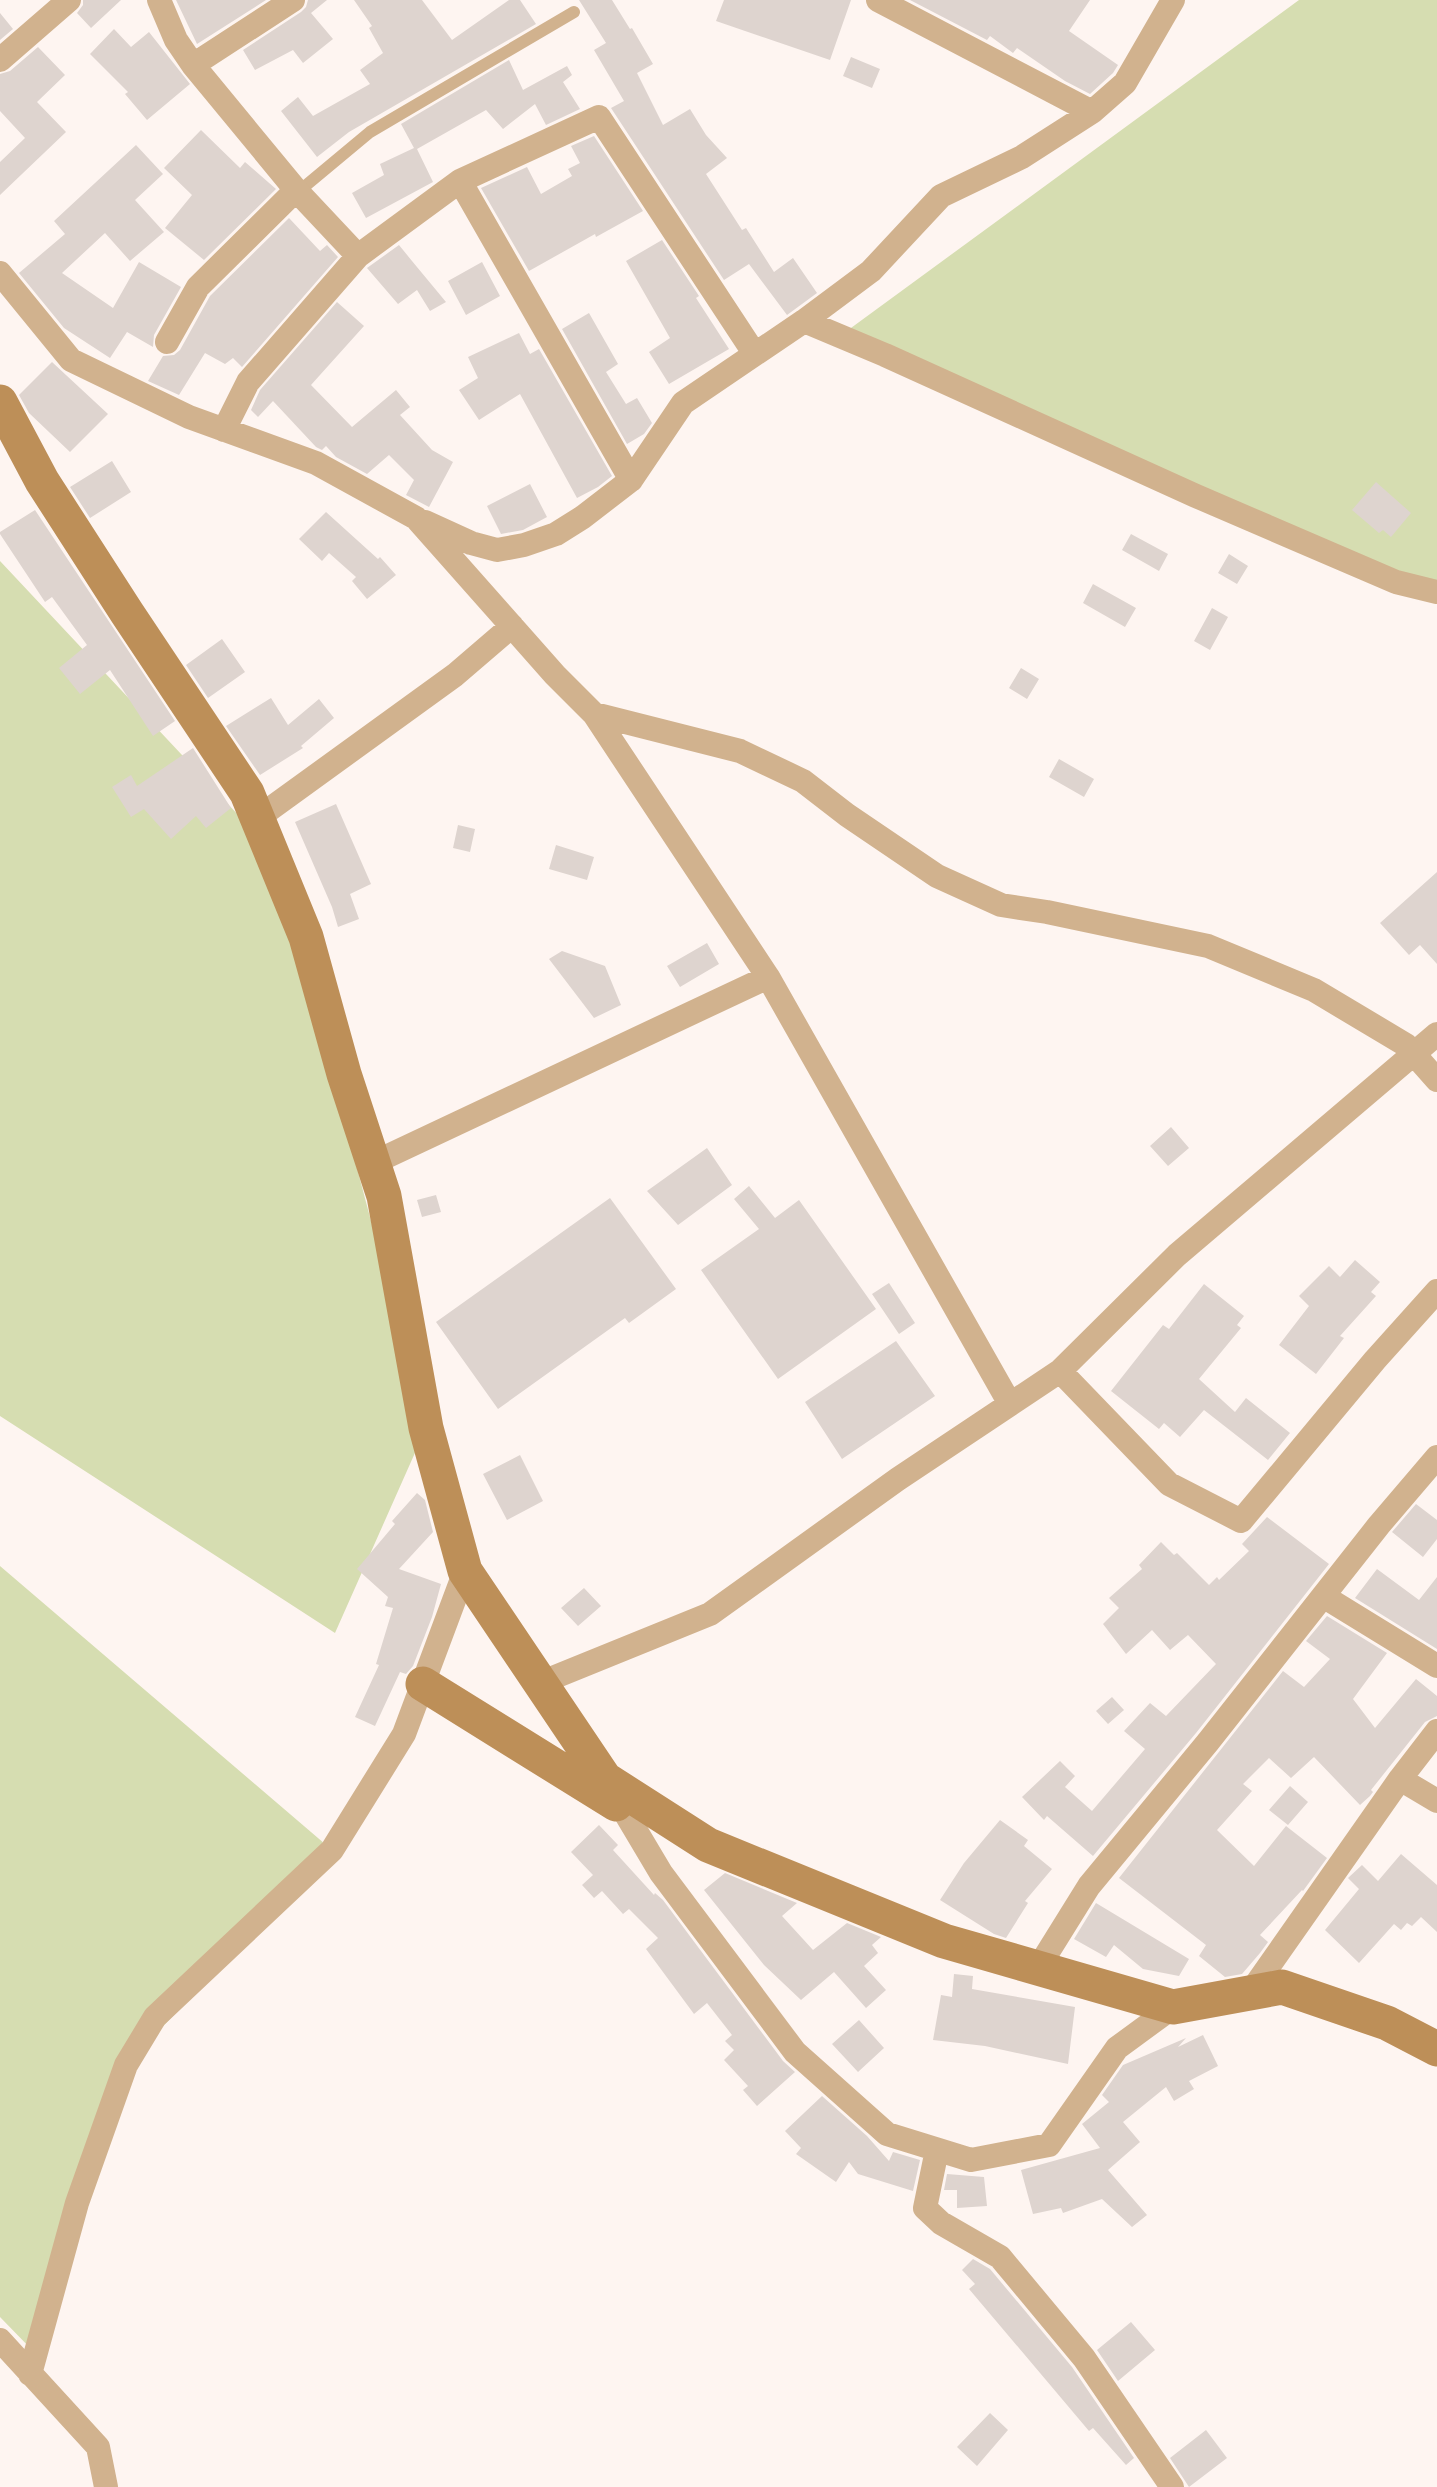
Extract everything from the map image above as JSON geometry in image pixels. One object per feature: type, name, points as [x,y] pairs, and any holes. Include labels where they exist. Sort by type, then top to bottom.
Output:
[{"type":"street","points":[[0,60],[69,0]]},
{"type":"street","points":[[159,0],[176,40],[193,65],[297,191],[358,256]]},
{"type":"street","points":[[193,65],[293,0]]},
{"type":"street","points":[[878,0],[1092,112]]},
{"type":"street","points":[[0,273],[71,360],[189,417],[316,463],[415,518],[471,543],[497,550],[524,545],[556,534],[631,480],[683,403],[804,321],[870,271],[942,196],[1022,157],[1092,112],[1125,83],[1173,0]]},
{"type":"street","points":[[224,430],[248,382],[358,256],[460,181],[600,117],[754,353]]},
{"type":"street","points":[[460,181],[631,480]]},
{"type":"street","points":[[167,342],[198,287],[297,191]]},
{"type":"street","points":[[804,321],[1396,582],[1437,592]]},
{"type":"street","points":[[0,402],[42,481],[247,793],[259,817],[306,937],[344,1074],[384,1196],[426,1428],[466,1571],[614,1793],[661,1873],[796,2052],[887,2134],[971,2160],[1049,2145],[1117,2048],[1173,2007],[1282,1987],[1387,2023],[1437,2049]]},
{"type":"street","points":[[415,518],[594,714],[768,977],[1010,1404]]},
{"type":"street","points":[[259,817],[455,675],[512,626]]},
{"type":"street","points":[[594,714],[740,751],[803,781],[847,815],[937,876],[1001,905],[1208,946],[1314,989],[1406,1045],[1437,1080]]},
{"type":"street","points":[[373,1163],[768,977]]},
{"type":"street","points":[[540,1683],[710,1614],[898,1479],[1060,1371],[1177,1255],[1437,1034]]},
{"type":"street","points":[[1060,1371],[1169,1484],[1241,1521],[1375,1360],[1437,1291]]},
{"type":"street","points":[[1038,1968],[1090,1886],[1437,1457]]},
{"type":"street","points":[[30,2374],[78,2203],[126,2065],[155,2017],[332,1850],[404,1734],[466,1571]]},
{"type":"street","points":[[1323,1596],[1437,1666]]},
{"type":"street","points":[[423,1684],[708,1845],[944,1941],[1173,2007]]},
{"type":"street","points":[[1250,1993],[1400,1779],[1437,1731]]},
{"type":"street","points":[[1400,1779],[1437,1801]]},
{"type":"street","points":[[937,2150],[925,2208],[941,2223],[1000,2257],[1084,2358],[1172,2487]]},
{"type":"street","points":[[0,2340],[98,2447],[106,2487]]},
{"type":"lane","points":[[297,191],[370,132],[574,12]]},
{"type":"green space","points":[[1299,0],[1437,0],[1437,592],[840,336]]},
{"type":"green space","points":[[0,561],[273,852],[426,1428],[335,1633],[0,1416]]},
{"type":"green space","points":[[0,1566],[332,1850],[126,2065],[35,2353],[0,2317]]},
{"type":"building","points":[[83,0],[121,0],[91,28],[77,13]]},
{"type":"building","points":[[176,0],[266,0],[197,44]]},
{"type":"building","points":[[308,0],[327,0],[311,13],[333,39],[303,63],[293,50],[255,70],[243,50],[301,12]]},
{"type":"building","points":[[354,0],[422,0],[452,40],[509,0],[520,0],[536,24],[349,132],[317,157],[281,111],[298,97],[313,116],[370,84],[360,70],[383,53],[369,28],[372,26]]},
{"type":"building","points":[[579,0],[612,0],[653,64],[637,73],[663,125],[690,109],[706,135],[727,158],[706,174],[742,230],[746,228],[774,272],[793,258],[817,293],[787,315],[749,264],[724,280],[611,108],[624,101],[594,50],[606,43]]},
{"type":"building","points":[[724,0],[851,0],[830,60],[716,21]]},
{"type":"building","points":[[910,0],[1090,0],[1069,31],[1118,65],[1090,94],[1065,81],[1017,48],[1013,53],[990,36],[987,40]]},
{"type":"building","points":[[0,13],[13,29],[0,40]]},
{"type":"building","points":[[114,29],[131,47],[149,32],[190,84],[147,120],[125,94],[128,92],[90,54]]},
{"type":"building","points":[[38,47],[65,75],[37,102],[66,132],[0,195],[0,162],[25,138],[0,111],[0,74],[10,71]]},
{"type":"building","points":[[851,57],[880,69],[872,88],[843,76]]},
{"type":"building","points":[[509,60],[523,90],[567,66],[572,75],[563,82],[580,109],[546,125],[535,104],[503,129],[486,110],[417,149],[433,182],[366,218],[352,193],[384,175],[380,164],[414,148],[401,124]]},
{"type":"building","points":[[201,130],[240,168],[245,162],[276,189],[204,260],[165,228],[192,195],[164,168]]},
{"type":"building","points":[[594,136],[643,211],[529,271],[481,188],[527,167],[541,194],[572,176],[568,169],[580,163],[571,146]]},
{"type":"building","points":[[136,145],[163,174],[135,200],[164,232],[130,261],[105,233],[62,273],[113,308],[139,262],[181,287],[154,335],[153,347],[127,332],[110,358],[64,328],[19,273],[65,234],[54,221]]},
{"type":"building","points":[[289,218],[320,251],[327,245],[338,257],[242,367],[233,358],[225,364],[205,353],[179,395],[148,381],[163,356],[174,355],[180,350],[210,296]]},
{"type":"building","points":[[662,240],[699,296],[696,298],[729,349],[669,384],[649,352],[670,338],[626,261]]},
{"type":"building","points":[[399,245],[446,302],[430,311],[417,290],[398,304],[367,268]]},
{"type":"building","points":[[482,262],[500,296],[466,315],[448,281]]},
{"type":"building","points":[[337,302],[364,326],[311,385],[352,427],[396,390],[410,407],[400,415],[432,450],[453,462],[429,507],[406,495],[414,480],[389,455],[367,474],[336,457],[326,446],[322,450],[316,447],[273,401],[258,417],[251,410],[260,390]]},
{"type":"building","points":[[589,313],[618,364],[606,372],[626,404],[637,398],[652,423],[644,434],[627,444],[562,329]]},
{"type":"building","points":[[519,333],[530,354],[539,349],[612,476],[577,498],[520,394],[479,420],[459,390],[478,378],[468,357]]},
{"type":"building","points":[[52,362],[108,414],[70,452],[29,413],[19,395]]},
{"type":"building","points":[[112,461],[131,492],[90,518],[70,487]]},
{"type":"building","points":[[1376,482],[1411,513],[1391,537],[1383,530],[1379,533],[1352,510]]},
{"type":"building","points":[[530,484],[547,517],[523,530],[501,534],[487,506]]},
{"type":"building","points":[[35,510],[175,721],[153,736],[110,670],[80,694],[59,668],[87,645],[52,597],[45,602],[0,534]]},
{"type":"building","points":[[326,512],[378,559],[380,557],[396,575],[367,599],[352,581],[356,577],[329,553],[322,561],[299,539]]},
{"type":"building","points":[[1131,534],[1168,554],[1159,571],[1122,550]]},
{"type":"building","points":[[1229,554],[1248,566],[1237,584],[1218,573]]},
{"type":"building","points":[[1093,584],[1136,608],[1125,627],[1083,603]]},
{"type":"building","points":[[1212,608],[1228,617],[1210,650],[1194,641]]},
{"type":"building","points":[[222,639],[245,672],[208,698],[186,665]]},
{"type":"building","points":[[1021,668],[1039,679],[1027,699],[1009,688]]},
{"type":"building","points":[[271,698],[288,725],[319,699],[334,718],[301,746],[303,748],[260,775],[226,726]]},
{"type":"building","points":[[193,748],[231,808],[206,828],[196,816],[171,839],[144,809],[131,817],[112,787],[131,775],[137,786]]},
{"type":"building","points":[[1059,759],[1094,779],[1084,797],[1049,777]]},
{"type":"building","points":[[336,804],[371,884],[350,894],[359,919],[338,927],[295,822]]},
{"type":"building","points":[[458,825],[475,829],[470,852],[453,848]]},
{"type":"building","points":[[556,845],[594,857],[587,880],[549,869]]},
{"type":"building","points":[[1437,872],[1437,964],[1420,945],[1409,955],[1380,923]]},
{"type":"building","points":[[707,943],[719,964],[680,987],[667,966]]},
{"type":"building","points":[[562,951],[605,966],[621,1005],[594,1018],[549,959]]},
{"type":"building","points":[[1171,1127],[1189,1148],[1168,1166],[1150,1146]]},
{"type":"building","points":[[707,1148],[732,1185],[678,1225],[647,1191]]},
{"type":"building","points":[[749,1186],[775,1218],[799,1200],[876,1309],[778,1379],[701,1270],[759,1229],[734,1199]]},
{"type":"building","points":[[436,1195],[441,1212],[422,1217],[417,1200]]},
{"type":"building","points":[[610,1198],[676,1289],[629,1323],[625,1318],[498,1409],[436,1322]]},
{"type":"building","points":[[1355,1260],[1380,1282],[1371,1292],[1376,1296],[1340,1336],[1344,1338],[1316,1374],[1279,1345],[1309,1306],[1299,1296],[1329,1266],[1340,1277]]},
{"type":"building","points":[[889,1283],[915,1323],[899,1334],[872,1294]]},
{"type":"building","points":[[1204,1284],[1244,1316],[1237,1325],[1241,1328],[1199,1379],[1235,1412],[1246,1398],[1290,1433],[1268,1460],[1204,1410],[1180,1437],[1164,1423],[1159,1429],[1111,1391],[1163,1325],[1169,1329]]},
{"type":"building","points":[[896,1341],[935,1396],[842,1459],[805,1402]]},
{"type":"building","points":[[520,1455],[543,1501],[507,1520],[483,1474]]},
{"type":"building","points":[[417,1493],[425,1500],[433,1532],[399,1569],[441,1584],[432,1617],[413,1666],[406,1674],[400,1672],[375,1726],[355,1717],[379,1665],[376,1664],[393,1608],[385,1606],[388,1597],[357,1569],[395,1524],[392,1521]]},
{"type":"building","points":[[1416,1504],[1437,1520],[1437,1539],[1423,1557],[1392,1532]]},
{"type":"building","points":[[1267,1517],[1329,1564],[1196,1733],[1093,1856],[1047,1816],[1044,1820],[1022,1797],[1060,1761],[1075,1776],[1065,1787],[1092,1811],[1145,1749],[1124,1731],[1150,1703],[1166,1716],[1216,1664],[1188,1635],[1170,1650],[1152,1630],[1126,1654],[1103,1624],[1119,1608],[1109,1598],[1142,1569],[1139,1565],[1161,1542],[1174,1555],[1177,1553],[1209,1585],[1217,1577],[1219,1580],[1249,1551],[1242,1544]]},
{"type":"building","points":[[1377,1569],[1419,1600],[1437,1577],[1437,1649],[1355,1598]]},
{"type":"building","points":[[584,1588],[601,1606],[578,1626],[561,1608]]},
{"type":"building","points":[[1327,1616],[1387,1653],[1353,1699],[1375,1728],[1416,1679],[1437,1696],[1437,1716],[1425,1722],[1371,1790],[1373,1792],[1370,1796],[1360,1805],[1314,1757],[1291,1778],[1269,1758],[1243,1784],[1252,1791],[1217,1830],[1254,1866],[1286,1826],[1327,1858],[1303,1891],[1260,1935],[1268,1942],[1242,1974],[1225,1977],[1199,1956],[1206,1945],[1119,1878],[1283,1671],[1304,1687],[1330,1659],[1306,1641]]},
{"type":"building","points":[[1112,1697],[1124,1710],[1108,1724],[1096,1711]]},
{"type":"building","points":[[1290,1786],[1308,1802],[1288,1825],[1269,1810]]},
{"type":"building","points":[[1000,1820],[1028,1840],[1024,1846],[1052,1869],[1025,1901],[1028,1903],[1006,1938],[994,1934],[940,1900],[964,1863]]},
{"type":"building","points":[[599,1825],[618,1845],[613,1850],[654,1895],[655,1893],[663,1900],[783,2061],[795,2072],[757,2106],[743,2090],[748,2086],[724,2060],[734,2050],[725,2041],[732,2035],[707,2003],[694,2014],[646,1949],[658,1938],[629,1909],[623,1914],[602,1891],[594,1898],[582,1885],[593,1875],[571,1852]]},
{"type":"building","points":[[1401,1854],[1437,1885],[1437,1932],[1421,1917],[1412,1926],[1407,1923],[1401,1930],[1394,1924],[1359,1963],[1325,1930],[1359,1889],[1348,1878],[1362,1865],[1378,1881]]},
{"type":"building","points":[[725,1873],[797,1903],[782,1916],[813,1950],[847,1923],[881,1937],[872,1945],[878,1953],[864,1966],[886,1990],[866,2008],[834,1972],[801,2000],[764,1965],[704,1890]]},
{"type":"building","points":[[1096,1903],[1189,1959],[1179,1976],[1143,1969],[1114,1945],[1106,1957],[1074,1939]]},
{"type":"building","points":[[954,1974],[973,1976],[972,1989],[1075,2007],[1068,2064],[985,2046],[933,2040],[941,1995],[952,1997]]},
{"type":"building","points":[[859,2020],[884,2048],[858,2072],[832,2044]]},
{"type":"building","points":[[1203,2035],[1218,2066],[1189,2081],[1194,2089],[1174,2101],[1166,2087],[1123,2122],[1140,2142],[1108,2170],[1147,2215],[1132,2227],[1102,2199],[1063,2213],[1061,2208],[1033,2214],[1021,2170],[1100,2148],[1082,2124],[1109,2102],[1102,2095],[1123,2065],[1186,2038],[1178,2047]]},
{"type":"building","points":[[822,2096],[867,2136],[889,2161],[893,2152],[920,2160],[913,2191],[858,2174],[849,2162],[836,2182],[796,2154],[801,2148],[785,2131]]},
{"type":"building","points":[[947,2174],[984,2177],[987,2206],[957,2208],[957,2190],[944,2190]]},
{"type":"building","points":[[973,2259],[990,2269],[1072,2367],[1134,2458],[1126,2465],[1093,2428],[1089,2431],[969,2289],[975,2284],[962,2270]]},
{"type":"building","points":[[1131,2322],[1155,2350],[1118,2381],[1097,2350]]},
{"type":"building","points":[[990,2413],[1008,2430],[977,2466],[957,2447]]},
{"type":"building","points":[[1206,2430],[1227,2458],[1189,2487],[1170,2458]]}]
